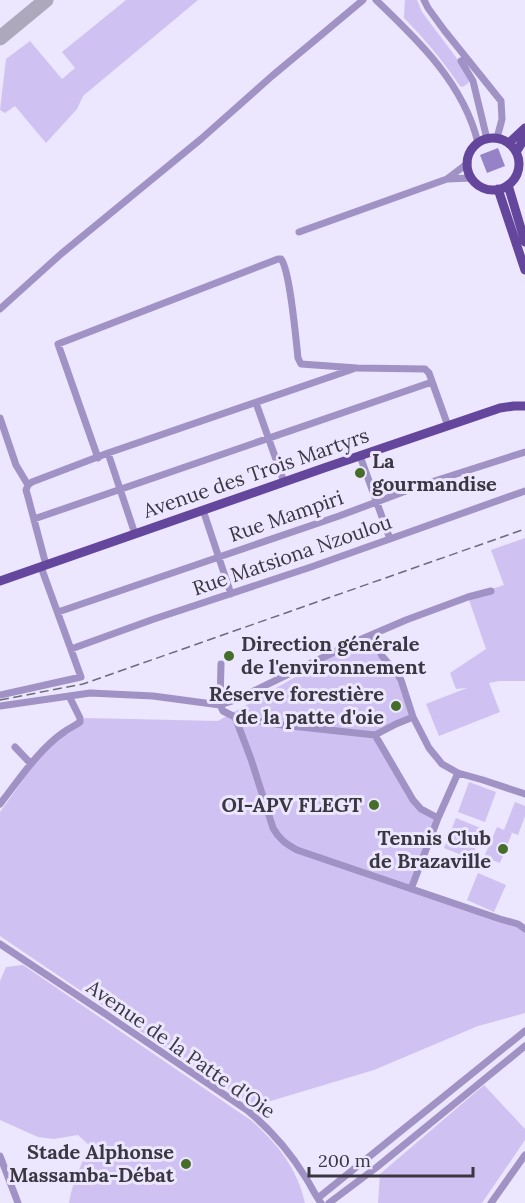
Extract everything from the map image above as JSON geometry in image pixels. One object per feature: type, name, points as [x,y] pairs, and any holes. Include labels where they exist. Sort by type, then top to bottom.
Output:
[{"type":"main road","points":[[509,143],[525,128]]},
{"type":"main road","points":[[516,152],[525,138]]},
{"type":"main road","points":[[488,140],[509,143],[516,152],[519,162],[514,180],[503,187],[488,189],[479,185],[472,178],[468,169],[471,150],[488,140]]},
{"type":"main road","points":[[503,187],[525,242]]},
{"type":"main road","points":[[503,187],[525,270]]},
{"type":"main road","name":"Avenue des Trois Martyrs","points":[[0,581],[500,408],[525,406]]},
{"type":"street","points":[[0,309],[61,254],[201,139],[363,0]]},
{"type":"street","points":[[376,0],[430,54],[452,84],[474,125],[488,140]]},
{"type":"street","points":[[424,0],[431,14],[501,101],[502,119],[488,140]]},
{"type":"street","points":[[430,0],[431,14]]},
{"type":"street","points":[[461,61],[473,81],[488,140]]},
{"type":"street","points":[[458,94],[472,98],[478,104]]},
{"type":"street","points":[[447,179],[468,163]]},
{"type":"street","points":[[299,232],[447,179],[472,178]]},
{"type":"street","points":[[98,458],[58,344],[281,259],[284,264],[298,361],[301,364],[425,369],[429,373],[448,426]]},
{"type":"street","points":[[0,694],[79,678],[81,675],[44,566],[26,490],[28,485],[108,453],[357,368]]},
{"type":"street","points":[[34,519],[432,382]]},
{"type":"street","points":[[256,403],[284,482]]},
{"type":"street","points":[[0,418],[16,465],[28,485]]},
{"type":"street","name":"Rue Mampiri","points":[[58,612],[422,485],[525,452]]},
{"type":"street","points":[[108,453],[135,534]]},
{"type":"street","points":[[360,456],[390,539]]},
{"type":"street","name":"Rue Matsiona Nzoulou","points":[[71,649],[525,492]]},
{"type":"street","points":[[203,510],[231,594]]},
{"type":"street","points":[[0,706],[90,693],[153,696],[220,705],[235,700],[357,641],[468,597],[491,591]]},
{"type":"street","points":[[372,636],[382,656],[401,680],[413,717],[435,757],[448,769],[525,794]]},
{"type":"street","points":[[221,664],[220,705],[223,711],[235,717],[282,725],[375,735],[413,717]]},
{"type":"street","points":[[0,804],[31,764],[62,733],[80,722],[69,696]]},
{"type":"street","points":[[235,717],[273,828],[284,843],[297,850],[525,928]]},
{"type":"street","points":[[375,735],[413,800],[421,809],[438,818]]},
{"type":"street","points":[[15,747],[31,764]]},
{"type":"street","points":[[411,889],[458,773]]},
{"type":"street","name":"Avenue de la Patte d'Oie","points":[[0,944],[247,1110],[280,1142],[307,1179],[319,1201]]},
{"type":"street","points":[[319,1201],[525,1032]]},
{"type":"street","points":[[329,1203],[377,1167],[525,1046]]},
{"type":"street","points":[[491,1203],[525,1155]]},
{"type":"street","points":[[0,1156],[18,1203]]},
{"type":"shaded area","points":[[126,0],[198,0],[83,96],[77,109],[46,143],[15,106],[5,113],[0,110],[6,59],[30,41],[62,79],[75,68],[62,52]]},
{"type":"shaded area","points":[[405,0],[417,0],[422,12],[471,80],[466,85],[460,86],[434,51],[404,18]]},
{"type":"shaded area","points":[[498,148],[505,166],[487,173],[480,155]]},
{"type":"shaded area","points":[[525,538],[525,681],[489,683],[500,712],[439,736],[426,704],[467,688],[456,689],[450,673],[486,649],[468,597],[504,585],[491,550]]},
{"type":"shaded area","points":[[372,636],[396,672],[413,717],[375,734],[413,800],[438,818],[412,888],[525,930],[525,1013],[478,1026],[374,1070],[254,1106],[0,936],[0,812],[39,757],[85,718],[218,721],[359,641]]},
{"type":"shaded area","points":[[469,782],[496,792],[485,822],[458,812]]},
{"type":"shaded area","points":[[515,802],[525,806],[525,816],[518,835],[508,831],[512,833],[500,863],[484,857],[497,827],[504,830]]},
{"type":"shaded area","points":[[456,818],[483,829],[471,859],[444,848]]},
{"type":"shaded area","points":[[478,873],[506,885],[494,912],[467,900]]},
{"type":"shaded area","points":[[23,965],[252,1121],[270,1139],[292,1168],[305,1203],[69,1203],[80,1167],[90,1146],[78,1135],[54,1139],[38,1137],[0,1120],[0,981],[6,967]]},
{"type":"shaded area","points":[[484,1085],[525,1129],[525,1140],[482,1203],[378,1203],[380,1174]]},
{"type":"taxiway","points":[[0,38],[46,0]]},
{"type":"railway","points":[[0,700],[83,684],[525,529]]},
{"type":"place","name":"La gourmandise","points":[[360,473]]},
{"type":"place","name":"Direction générale de l'environnement","points":[[229,656]]},
{"type":"place","name":"Réserve forestière de la patte d'oie","points":[[396,706]]},
{"type":"place","name":"OI-APV FLEGT","points":[[374,805]]},
{"type":"place","name":"Tennis Club de Brazaville","points":[[503,849]]},
{"type":"place","name":"Stade Alphonse Massamba-Débat","points":[[186,1164]]}]
